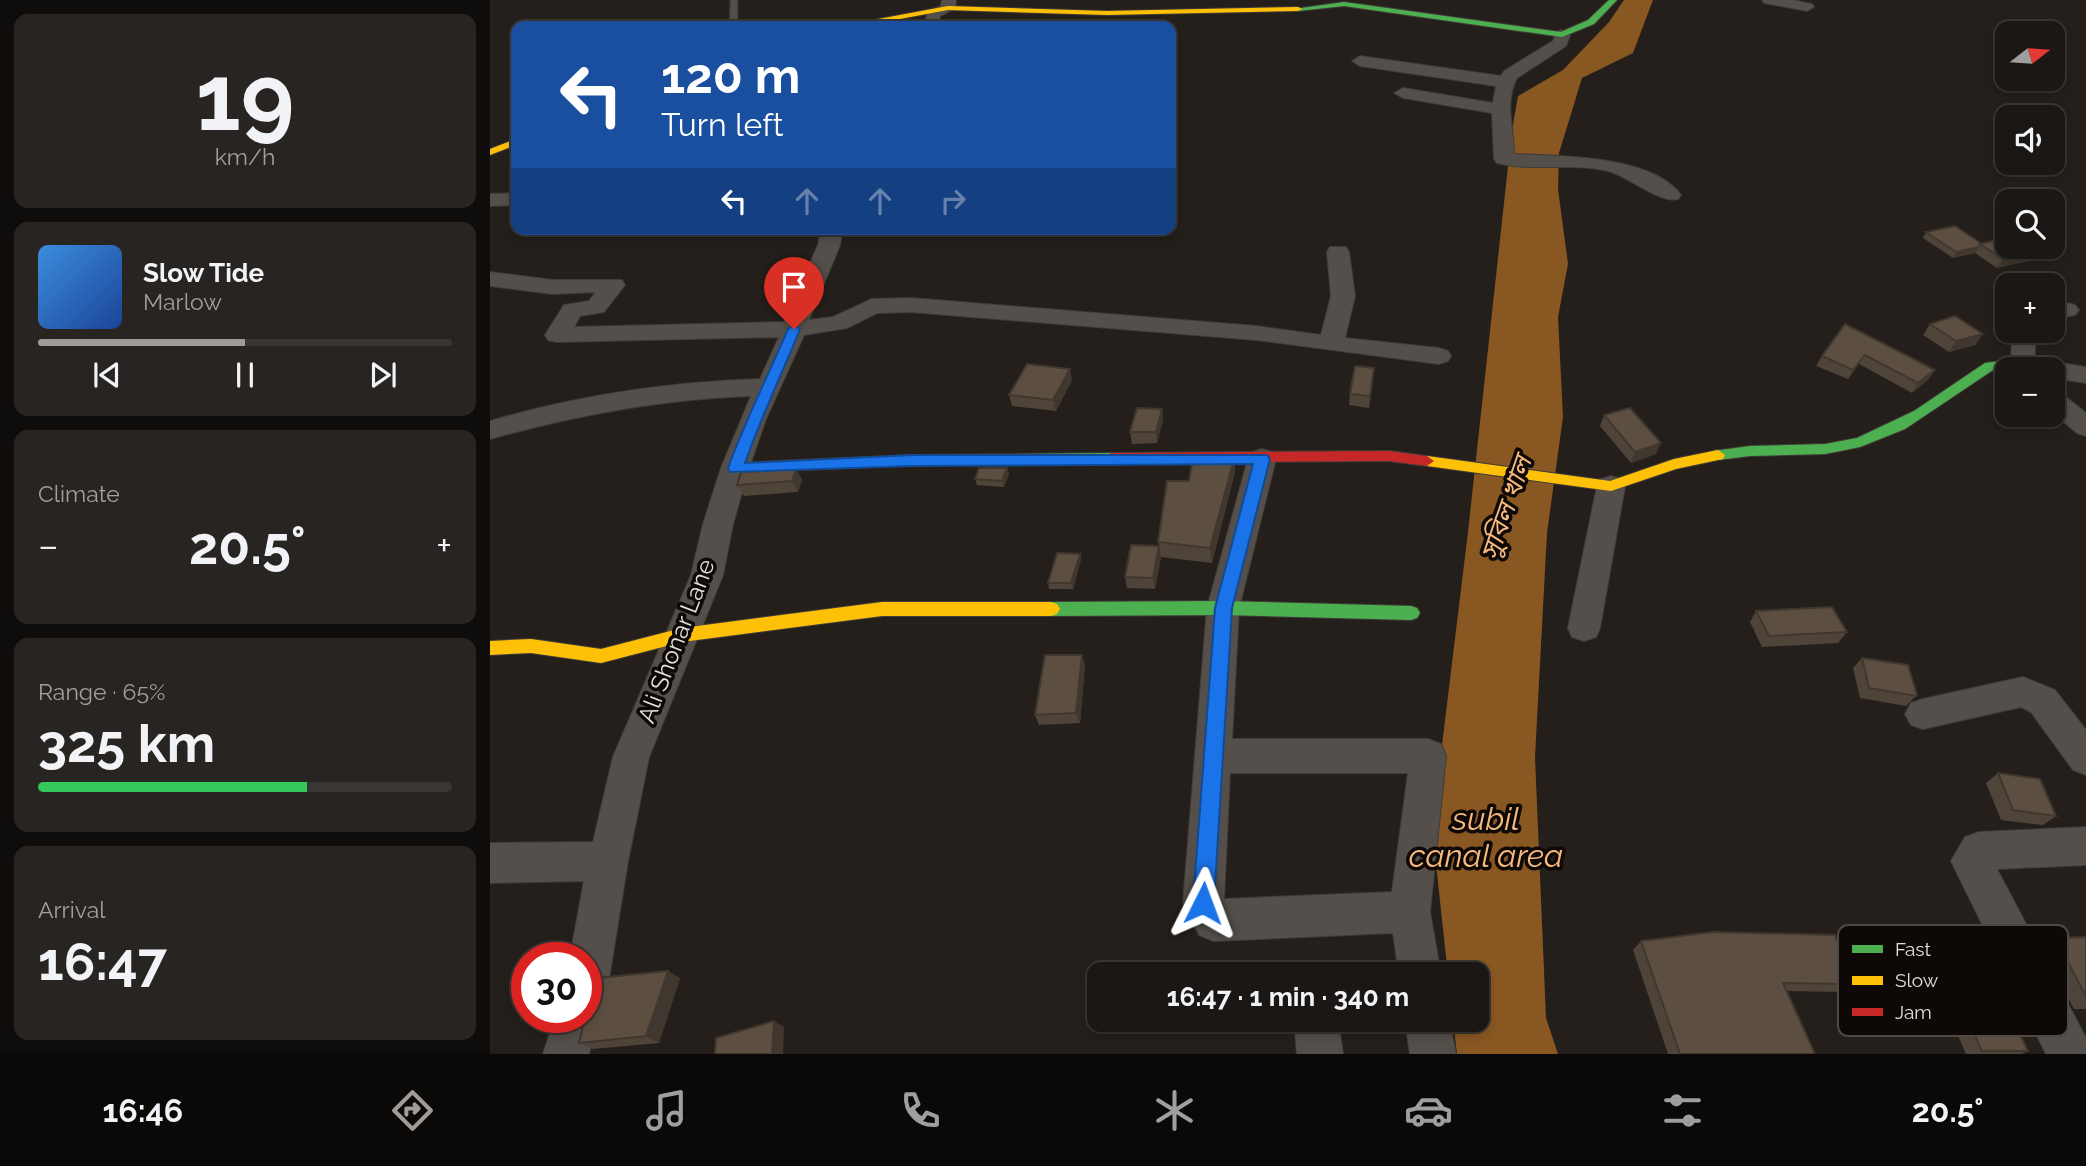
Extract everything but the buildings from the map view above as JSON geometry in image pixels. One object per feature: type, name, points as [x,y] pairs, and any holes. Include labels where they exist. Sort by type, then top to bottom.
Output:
[{"type":"street","points":[[877,21],[948,4],[1107,13],[1291,10],[1347,2],[1562,35],[1576,32],[1596,21],[1613,0]]},
{"type":"street","points":[[1769,0],[1807,7]]},
{"type":"street","points":[[932,21],[933,14],[948,4]]},
{"type":"street","points":[[818,21],[833,10]]},
{"type":"street","points":[[1562,35],[1560,43],[1510,75],[1505,82],[1499,108],[1505,144],[1504,159],[1599,163],[1647,180],[1671,195]]},
{"type":"street","points":[[1360,61],[1505,82]]},
{"type":"street","points":[[1403,93],[1499,108]]},
{"type":"street","points":[[490,152],[511,144]]},
{"type":"street","points":[[490,200],[511,199]]},
{"type":"street","name":"Ali Shonar Lane","points":[[593,942],[607,861],[631,757],[707,575],[718,524],[753,419],[771,387],[830,235]]},
{"type":"street","points":[[1331,344],[1343,296],[1338,252]]},
{"type":"street","points":[[490,279],[553,287],[614,285],[596,307],[572,310],[556,335],[794,329],[839,323],[872,306],[911,305],[1256,333],[1439,356]]},
{"type":"street","points":[[735,468],[912,460],[1389,456],[1611,486],[1674,464],[1748,449],[1841,447],[1888,432],[1990,366],[1995,366]]},
{"type":"street","points":[[2065,372],[2086,375]]},
{"type":"street","points":[[490,430],[537,415],[638,395],[771,387]]},
{"type":"street","points":[[2065,410],[2086,427]]},
{"type":"street","points":[[1262,459],[1223,608],[1203,903],[1214,920],[1410,912]]},
{"type":"street","points":[[1584,628],[1611,486]]},
{"type":"street","points":[[490,648],[531,646],[601,656],[682,635],[882,609],[1223,608],[1411,613]]},
{"type":"street","points":[[1923,714],[2023,692],[2043,701],[2086,758]]},
{"type":"street","points":[[1212,755],[1428,756],[1410,912],[1418,962]]},
{"type":"street","points":[[2004,925],[1971,861],[1979,852],[2086,846]]},
{"type":"street","points":[[490,863],[607,861]]},
{"type":"street","points":[[1317,1032],[1320,1054]]},
{"type":"street","points":[[1429,1032],[1433,1054]]},
{"type":"street","points":[[566,1054],[572,1033]]},
{"type":"street","points":[[2061,1036],[2070,1054]]},
{"type":"lane","points":[[734,0],[734,21]]},
{"type":"water","name":"subil canal area","points":[[1624,0],[1653,0],[1633,53],[1582,78],[1559,153],[1558,189],[1568,264],[1558,317],[1563,417],[1547,533],[1535,757],[1546,1018],[1558,1054],[1457,1054],[1454,1032],[1489,1032],[1489,962],[1447,962],[1432,827],[1468,532],[1512,130],[1518,96],[1563,70],[1609,22]]},
{"type":"traffic: fast","points":[[1298,9],[1344,4],[1562,35],[1591,22],[1613,0]]},
{"type":"traffic: fast","points":[[1718,455],[1750,451],[1825,449],[1860,442],[1900,426],[1990,366],[1995,365]]},
{"type":"traffic: fast","points":[[735,468],[912,460],[1111,458]]},
{"type":"traffic: fast","points":[[1051,609],[1223,608],[1411,613]]},
{"type":"traffic: slow","points":[[878,21],[948,8],[1107,13],[1298,9]]},
{"type":"traffic: slow","points":[[490,152],[511,144]]},
{"type":"traffic: slow","points":[[1427,461],[1611,486],[1674,464],[1718,455]]},
{"type":"traffic: slow","points":[[490,648],[531,646],[601,656],[682,635],[882,609],[1051,609]]},
{"type":"traffic: jam","points":[[1111,458],[1389,456],[1427,461]]},
{"type":"route","points":[[794,329],[771,387],[753,419],[749,437],[735,468],[912,460],[1262,459],[1223,608],[1203,903]]},
{"type":"water label","name":"সুবিল খাল","points":[[1506,508]]}]
